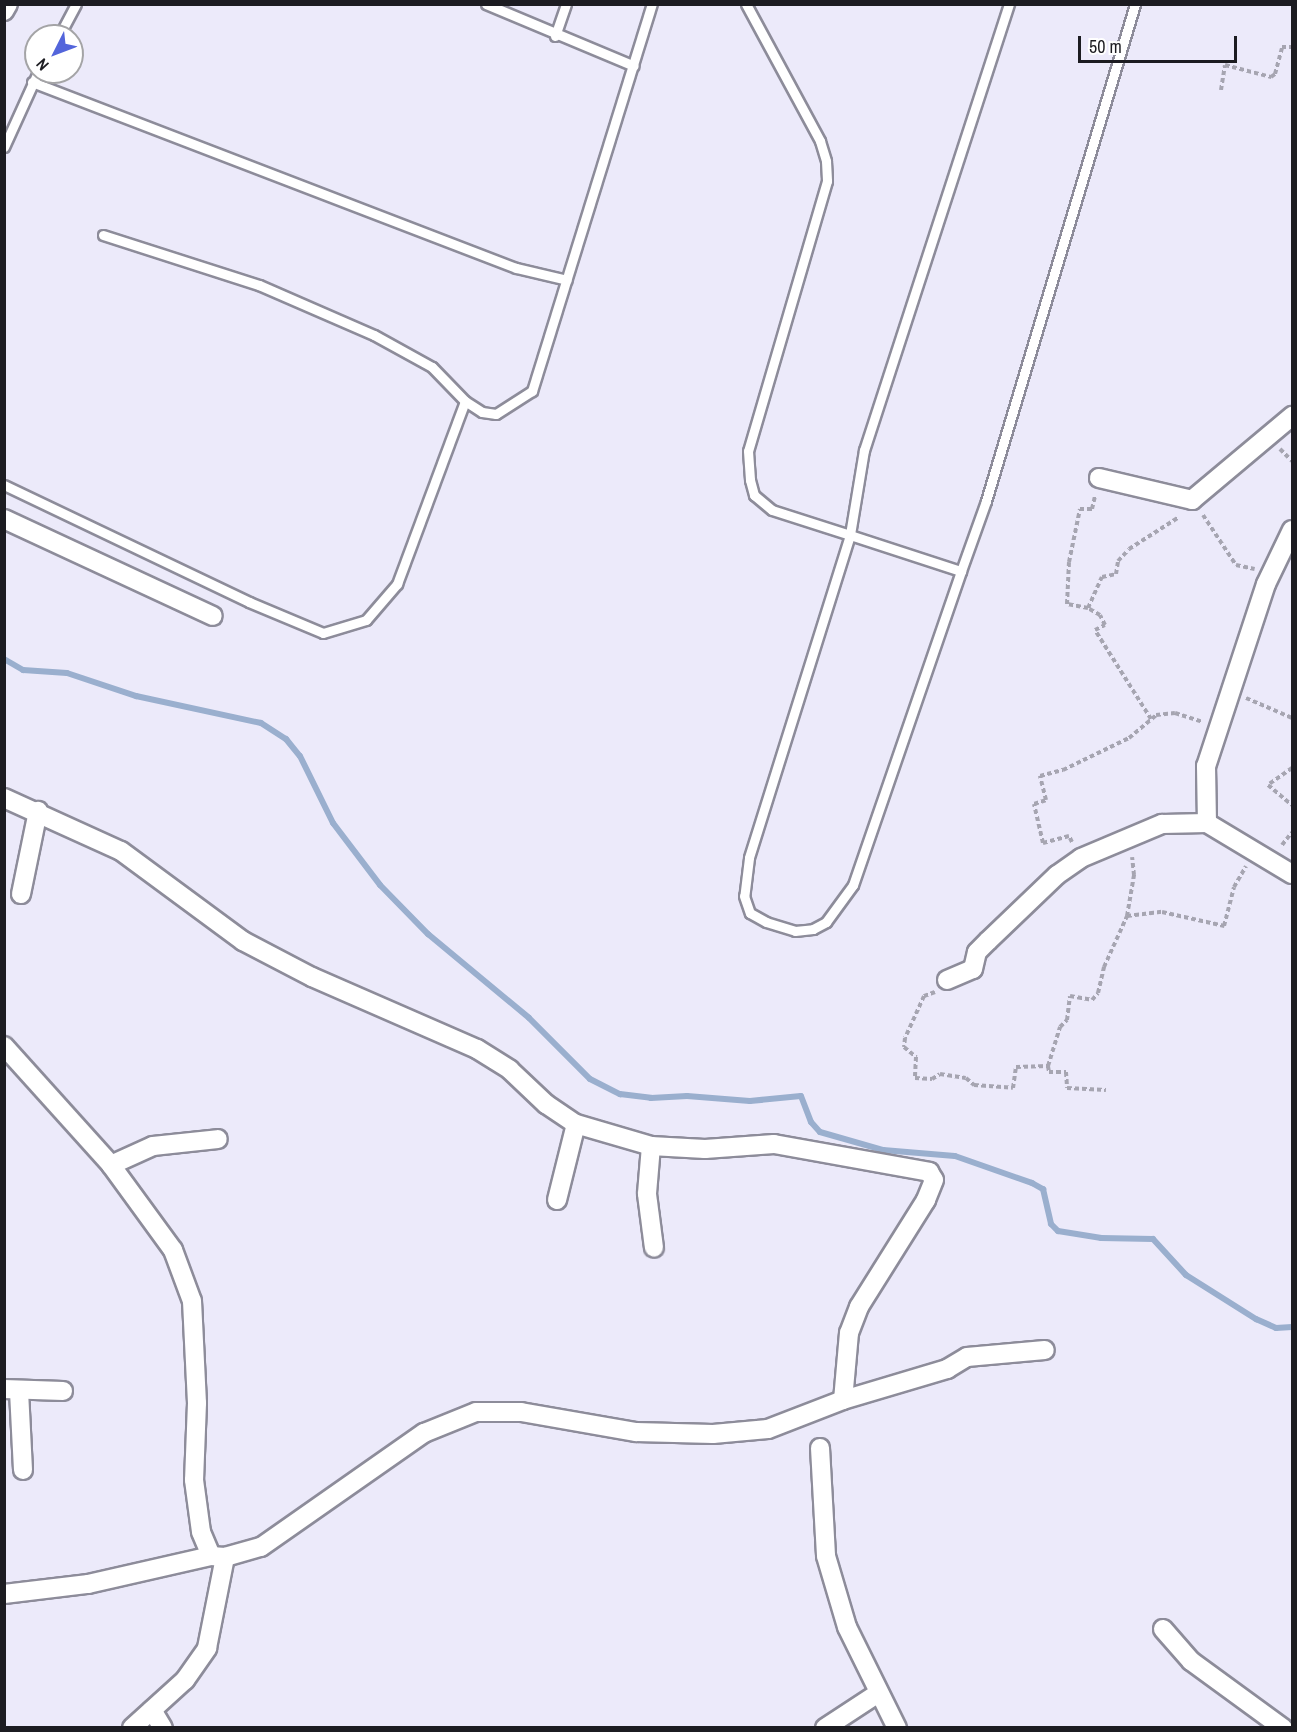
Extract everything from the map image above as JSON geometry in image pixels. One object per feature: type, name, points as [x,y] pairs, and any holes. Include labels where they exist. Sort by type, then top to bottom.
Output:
[{"type":"street","points":[[4,11],[8,4]]},
{"type":"street","points":[[1099,478],[1192,500],[1293,416]]},
{"type":"street","points":[[4,519],[213,616]]},
{"type":"street","points":[[1207,823],[1206,766],[1266,584],[1293,530]]},
{"type":"street","points":[[4,798],[38,811],[121,851],[243,942],[312,977],[431,1026],[477,1049],[510,1070],[546,1104],[576,1124],[651,1146],[705,1149],[774,1143],[813,1148],[934,1177],[926,1200],[859,1307],[849,1333],[843,1400]]},
{"type":"street","points":[[21,894],[38,811]]},
{"type":"street","points":[[947,980],[973,969],[977,952],[1057,875],[1081,858],[1134,832],[1162,824],[1207,823],[1293,874]]},
{"type":"street","points":[[4,1046],[111,1165],[173,1250],[192,1301],[197,1403],[194,1480],[201,1532],[218,1556],[207,1648],[185,1680],[132,1728]]},
{"type":"street","points":[[557,1200],[576,1124]]},
{"type":"street","points":[[111,1165],[153,1146],[218,1139]]},
{"type":"street","points":[[651,1146],[647,1206],[654,1248]]},
{"type":"street","points":[[4,1594],[88,1584],[261,1547],[424,1432],[476,1412],[521,1412],[636,1432],[713,1434],[768,1429],[843,1400],[936,1373],[967,1357],[1045,1350]]},
{"type":"street","points":[[23,1470],[12,1390],[63,1391]]},
{"type":"street","points":[[820,1448],[826,1556],[847,1627],[877,1694],[897,1728]]},
{"type":"street","points":[[1163,1629],[1191,1661],[1283,1728]]},
{"type":"street","points":[[825,1728],[877,1694]]},
{"type":"street","points":[[152,1710],[163,1728]]},
{"type":"lane","points":[[65,24],[76,4]]},
{"type":"lane","points":[[486,4],[555,36],[634,66]]},
{"type":"lane","points":[[555,36],[566,4]]},
{"type":"lane","points":[[103,235],[259,285],[374,335],[432,367],[465,401],[482,412],[496,414],[532,392],[652,4]]},
{"type":"lane","points":[[746,4],[820,141],[826,161],[826,181],[748,451],[750,480],[754,495],[772,510],[961,571]]},
{"type":"lane","points":[[1009,4],[864,450],[850,535],[749,858],[744,896],[750,912],[766,922],[795,931],[813,929],[826,922],[853,885],[986,501],[1135,4]]},
{"type":"lane","points":[[4,147],[32,84]]},
{"type":"lane","points":[[38,84],[516,268],[567,280]]},
{"type":"lane","points":[[4,485],[249,602],[323,633],[366,620],[397,584],[465,401]]},
{"type":"path","points":[[1221,90],[1225,65],[1271,77],[1275,74],[1282,46],[1293,47]]},
{"type":"path","points":[[1099,478],[1092,508],[1080,509],[1069,562],[1067,604],[1088,608],[1100,615],[1105,625],[1095,630],[1151,719]]},
{"type":"path","points":[[1088,608],[1102,577],[1116,574],[1118,561],[1138,541],[1171,525],[1192,500],[1236,566],[1255,569],[1266,584]]},
{"type":"path","points":[[1230,690],[1293,718]]},
{"type":"path","points":[[1081,858],[1069,836],[1042,843],[1034,804],[1046,800],[1040,776],[1063,770],[1129,738],[1151,719],[1175,713],[1218,728]]},
{"type":"path","points":[[1293,768],[1268,785],[1293,805]]},
{"type":"path","points":[[1106,1090],[1067,1088],[1066,1072],[1049,1072],[1048,1066],[1060,1028],[1067,1020],[1070,996],[1092,1000],[1098,993],[1104,967],[1128,916],[1134,875],[1134,832]]},
{"type":"path","points":[[1128,916],[1162,912],[1224,926],[1234,887],[1257,853]]},
{"type":"path","points":[[947,980],[943,989],[924,996],[905,1038],[904,1047],[916,1057],[915,1078],[932,1079],[940,1074],[966,1078],[974,1085],[1012,1088],[1016,1067],[1048,1066]]},
{"type":"waterway","points":[[4,659],[23,670],[67,673],[136,696],[261,723],[286,739],[300,756],[333,823],[380,885],[428,934],[529,1018],[590,1079],[620,1094],[651,1098],[687,1096],[750,1101],[801,1096],[811,1122],[820,1132],[883,1150],[955,1156],[1032,1183],[1043,1189],[1051,1224],[1058,1231],[1101,1238],[1153,1239],[1186,1275],[1256,1319],[1276,1328],[1292,1327]]}]
